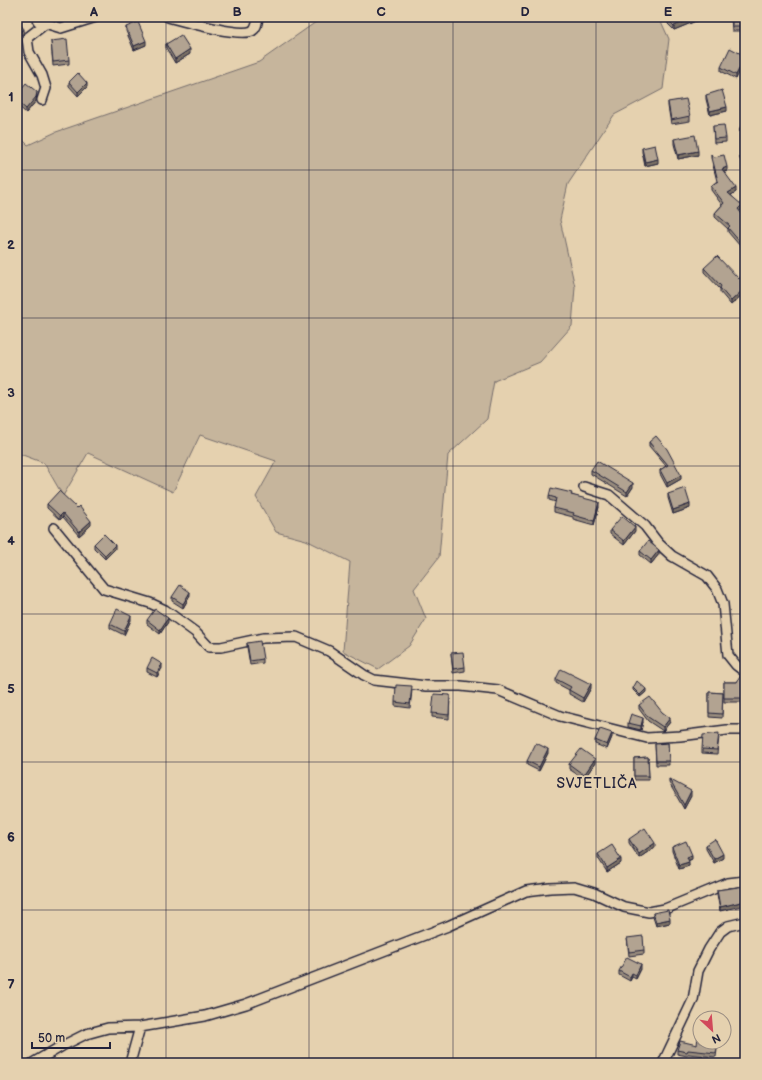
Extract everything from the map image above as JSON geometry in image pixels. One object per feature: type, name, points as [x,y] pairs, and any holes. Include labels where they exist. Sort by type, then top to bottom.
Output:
[{"type":"street","points":[[36,17],[38,21],[61,28],[96,17]]},
{"type":"street","points":[[168,17],[225,30],[248,31],[252,30],[257,25],[258,17]]},
{"type":"street","points":[[42,100],[46,88],[42,75],[29,52],[27,38],[45,24]]},
{"type":"street","points":[[745,130],[745,157]]},
{"type":"street","points":[[584,488],[609,495],[645,526],[658,543],[672,556],[707,576],[723,604],[728,655],[736,665],[745,672]]},
{"type":"street","points":[[54,528],[104,589],[150,602],[165,610],[194,632],[209,647],[221,648],[264,638],[296,637],[329,651],[364,675],[374,680],[426,686],[461,686],[498,690],[560,716],[647,738],[680,736],[728,730],[745,730]]},
{"type":"street","points":[[33,1063],[86,1034],[108,1028],[140,1027],[205,1016],[246,1004],[448,926],[526,892],[550,888],[574,887],[594,893],[624,907],[649,912],[665,909],[728,883],[745,881]]},
{"type":"street","points":[[663,1063],[693,1000],[698,971],[709,949],[720,932],[728,926],[745,922]]},
{"type":"street","points":[[130,1063],[140,1027]]},
{"type":"shaded area","points":[[323,17],[659,17],[669,39],[663,89],[614,115],[568,184],[560,220],[575,287],[572,326],[540,362],[494,381],[487,419],[448,455],[439,557],[414,589],[426,619],[409,646],[378,669],[343,651],[350,562],[306,540],[276,532],[256,497],[276,461],[200,435],[173,492],[88,453],[63,496],[44,463],[20,454],[17,461],[17,134],[28,145],[56,132],[259,62]]},
{"type":"building","points":[[671,17],[695,17],[674,26],[668,20]]},
{"type":"building","points":[[732,17],[745,17],[745,27],[732,27]]},
{"type":"building","points":[[17,20],[24,29],[17,34]]},
{"type":"building","points":[[138,22],[146,41],[134,46],[126,27]]},
{"type":"building","points":[[181,35],[190,49],[175,59],[166,44]]},
{"type":"building","points":[[67,39],[69,60],[53,62],[51,41]]},
{"type":"building","points":[[730,48],[745,56],[736,75],[721,67]]},
{"type":"building","points":[[78,73],[87,83],[78,92],[69,82]]},
{"type":"building","points":[[26,83],[37,92],[36,97],[26,109],[17,101],[17,94]]},
{"type":"building","points":[[722,90],[727,107],[710,111],[706,95]]},
{"type":"building","points":[[686,99],[690,116],[671,120],[668,102]]},
{"type":"building","points":[[724,125],[726,138],[714,139],[713,126]]},
{"type":"building","points":[[695,135],[698,151],[678,155],[674,139]]},
{"type":"building","points":[[655,145],[658,159],[645,162],[642,148]]},
{"type":"building","points":[[711,154],[714,157],[724,155],[727,167],[722,169],[736,188],[728,193],[742,205],[738,209],[745,218],[745,237],[740,242],[728,228],[730,226],[715,213],[724,203],[711,186],[718,181]]},
{"type":"building","points":[[717,256],[739,279],[745,272],[745,288],[731,301],[720,288],[721,286],[704,268]]},
{"type":"building","points":[[656,436],[667,449],[681,475],[667,483],[660,470],[668,465],[649,442]]},
{"type":"building","points":[[597,461],[633,483],[627,492],[591,470]]},
{"type":"building","points":[[551,488],[599,502],[594,521],[573,515],[574,513],[554,508],[556,498],[549,496]]},
{"type":"building","points":[[685,488],[690,504],[673,510],[668,494]]},
{"type":"building","points":[[59,491],[77,508],[79,506],[91,521],[79,532],[63,513],[60,516],[47,504]]},
{"type":"building","points":[[622,516],[635,527],[624,541],[610,530]]},
{"type":"building","points":[[104,534],[115,545],[105,555],[94,544]]},
{"type":"building","points":[[648,541],[659,550],[651,560],[640,551]]},
{"type":"building","points":[[180,585],[190,592],[183,604],[172,597]]},
{"type":"building","points":[[117,609],[131,616],[124,631],[110,624]]},
{"type":"building","points":[[155,609],[168,618],[160,630],[147,620]]},
{"type":"building","points":[[260,641],[263,659],[250,661],[247,643]]},
{"type":"building","points":[[463,652],[465,667],[453,669],[451,653]]},
{"type":"building","points":[[152,658],[162,664],[157,673],[147,668]]},
{"type":"building","points":[[561,669],[591,684],[583,698],[569,690],[571,687],[556,679]]},
{"type":"building","points":[[742,673],[745,674],[745,706],[741,698],[724,698],[724,682],[737,682]]},
{"type":"building","points":[[637,681],[646,689],[640,695],[633,688]]},
{"type":"building","points":[[396,685],[412,686],[410,704],[395,702]]},
{"type":"building","points":[[709,692],[723,693],[722,714],[709,713]]},
{"type":"building","points":[[434,694],[450,695],[449,715],[432,713]]},
{"type":"building","points":[[650,697],[662,712],[670,718],[663,727],[648,717],[639,705]]},
{"type":"building","points":[[631,714],[643,718],[641,726],[628,723]]},
{"type":"building","points":[[600,729],[612,733],[607,745],[595,740]]},
{"type":"building","points":[[719,733],[717,750],[702,749],[703,735]]},
{"type":"building","points":[[536,743],[548,749],[539,767],[527,761]]},
{"type":"building","points":[[668,743],[669,761],[656,761],[655,744]]},
{"type":"building","points":[[581,749],[595,759],[584,775],[569,764]]},
{"type":"building","points":[[648,757],[649,776],[634,776],[634,758]]},
{"type":"building","points":[[669,779],[691,791],[684,805]]},
{"type":"building","points":[[645,828],[655,843],[639,854],[629,839]]},
{"type":"building","points":[[715,839],[723,854],[714,859],[706,845]]},
{"type":"building","points":[[686,841],[692,855],[687,857],[689,862],[679,865],[672,847]]},
{"type":"building","points":[[612,845],[621,859],[607,868],[598,854]]},
{"type":"building","points":[[745,886],[745,901],[720,907],[717,890]]},
{"type":"building","points":[[668,910],[670,919],[656,922],[653,913]]},
{"type":"building","points":[[643,936],[644,950],[629,952],[627,938]]},
{"type":"building","points":[[627,957],[641,964],[636,975],[632,973],[630,977],[619,971]]},
{"type":"building","points":[[680,1041],[692,1044],[692,1050],[717,1050],[716,1053],[688,1050],[687,1052],[677,1050]]},
{"type":"district","name":"SVJETLIČA","points":[[597,783]]}]
